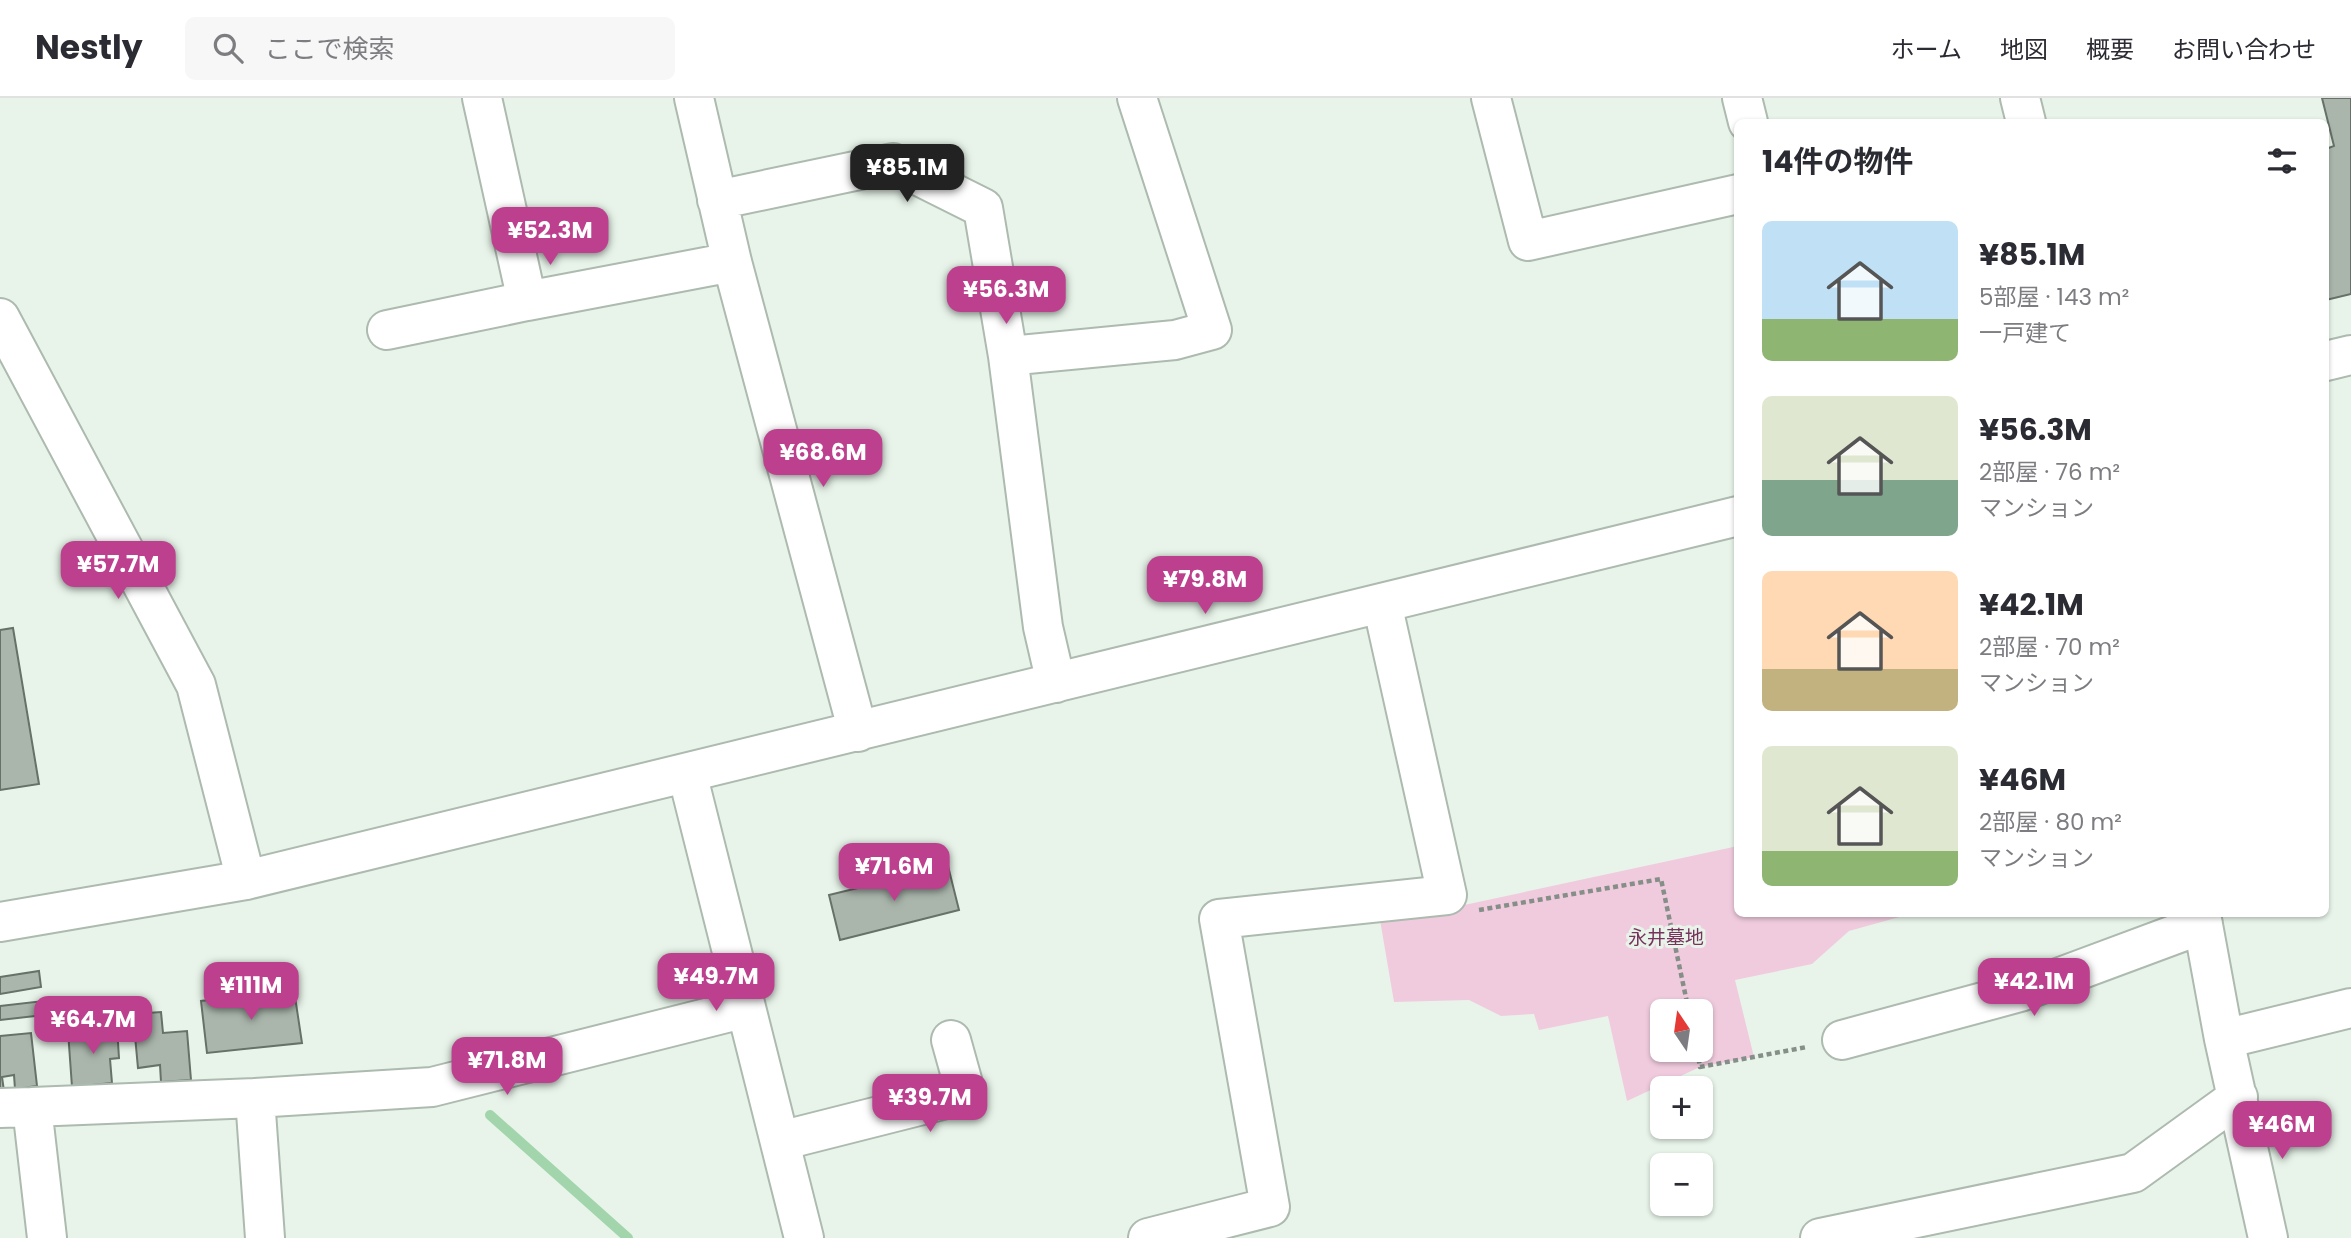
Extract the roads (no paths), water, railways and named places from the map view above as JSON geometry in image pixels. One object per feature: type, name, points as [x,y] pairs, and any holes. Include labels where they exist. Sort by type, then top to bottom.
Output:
[{"type":"street","points":[[482,98],[527,301]]},
{"type":"street","points":[[694,98],[732,262],[858,732]]},
{"type":"street","points":[[1008,356],[1175,340],[1213,330],[1137,98]]},
{"type":"street","points":[[1490,98],[1528,241],[1734,195]]},
{"type":"street","points":[[1742,98],[1747,119]]},
{"type":"street","points":[[2020,98],[2025,119]]},
{"type":"street","points":[[717,200],[892,163],[983,208],[1008,356],[1043,627],[1056,683]]},
{"type":"street","points":[[387,330],[732,262]]},
{"type":"street","points":[[0,318],[196,685],[246,880]]},
{"type":"street","points":[[2329,360],[2351,355]]},
{"type":"street","points":[[0,922],[246,880],[1734,517]]},
{"type":"street","points":[[1149,1238],[1270,1207],[1219,919],[1447,895],[1382,603]]},
{"type":"street","points":[[687,773],[804,1238]]},
{"type":"street","points":[[1842,1040],[2020,992],[2202,919],[2224,1039],[2268,1238]]},
{"type":"street","points":[[47,1238],[16,1108],[432,1087],[746,1008]]},
{"type":"street","points":[[2224,1039],[2351,1008]]},
{"type":"street","points":[[780,1141],[966,1094],[951,1040]]},
{"type":"street","points":[[1842,1236],[2133,1173],[2238,1097]]},
{"type":"street","points":[[255,1098],[265,1238]]},
{"type":"waterway","points":[[490,1115],[628,1238]]},
{"type":"park label","name":"永井墓地","points":[[1666,937]]}]
